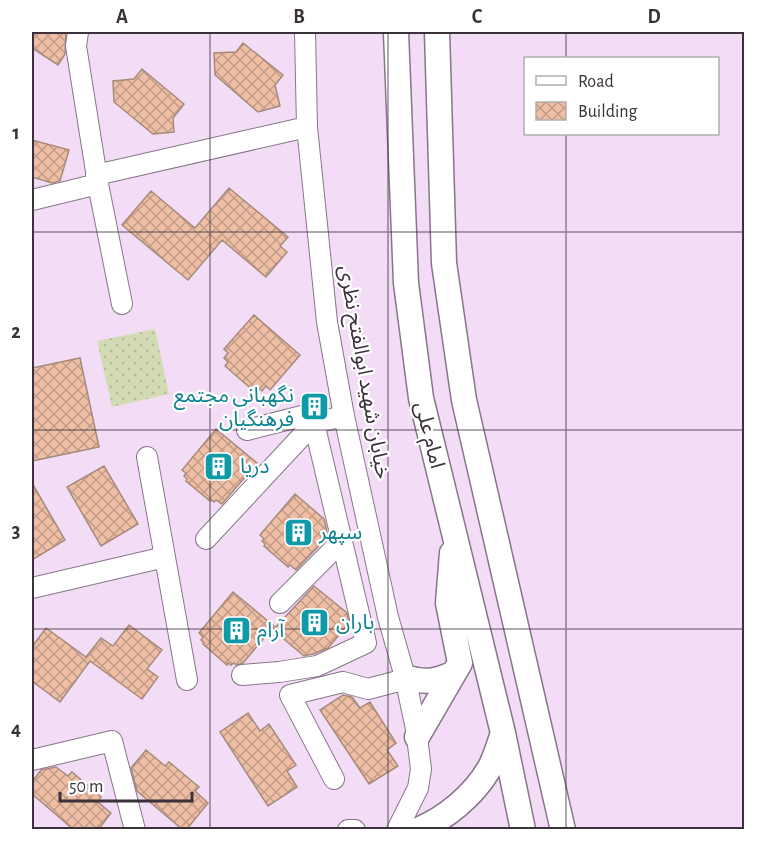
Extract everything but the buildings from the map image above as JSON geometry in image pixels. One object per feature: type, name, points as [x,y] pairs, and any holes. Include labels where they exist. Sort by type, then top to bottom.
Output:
[{"type":"main road","name":"امام علی","points":[[396,32],[406,283],[421,398],[503,733],[523,830]]},
{"type":"main road","name":"امام علی","points":[[437,32],[444,263],[464,400],[563,830]]},
{"type":"main road","points":[[417,737],[457,668],[448,603],[454,530]]},
{"type":"main road","points":[[405,678],[430,682],[457,668]]},
{"type":"main road","points":[[418,830],[435,822],[464,800],[490,768],[503,733]]},
{"type":"street","points":[[78,32],[76,46],[97,179],[122,304]]},
{"type":"street","name":"خیابان شهید ابوالفتح نظری","points":[[305,32],[307,127],[327,322],[344,416],[388,617],[405,678],[421,769],[418,788],[397,830]]},
{"type":"street","points":[[32,200],[97,179],[307,127]]},
{"type":"street","points":[[242,675],[317,666],[366,643],[314,423],[302,416],[247,430]]},
{"type":"street","points":[[206,539],[314,423],[344,416]]},
{"type":"street","points":[[147,457],[187,680]]},
{"type":"street","points":[[280,603],[342,541]]},
{"type":"street","points":[[32,588],[165,557]]},
{"type":"street","points":[[334,779],[290,695],[343,682],[368,689],[405,678]]},
{"type":"street","points":[[32,760],[112,741],[135,830]]},
{"type":"street","points":[[348,830],[355,830]]},
{"type":"green space","points":[[155,329],[169,394],[112,407],[97,341]]},
{"type":"place","name":"نگهبانی مجتمع فرهنگیان","points":[[315,407]]},
{"type":"place","name":"دریا","points":[[219,466]]},
{"type":"place","name":"سپهر","points":[[298,532]]},
{"type":"place","name":"باران","points":[[315,622]]},
{"type":"place","name":"آرام","points":[[236,630]]}]
